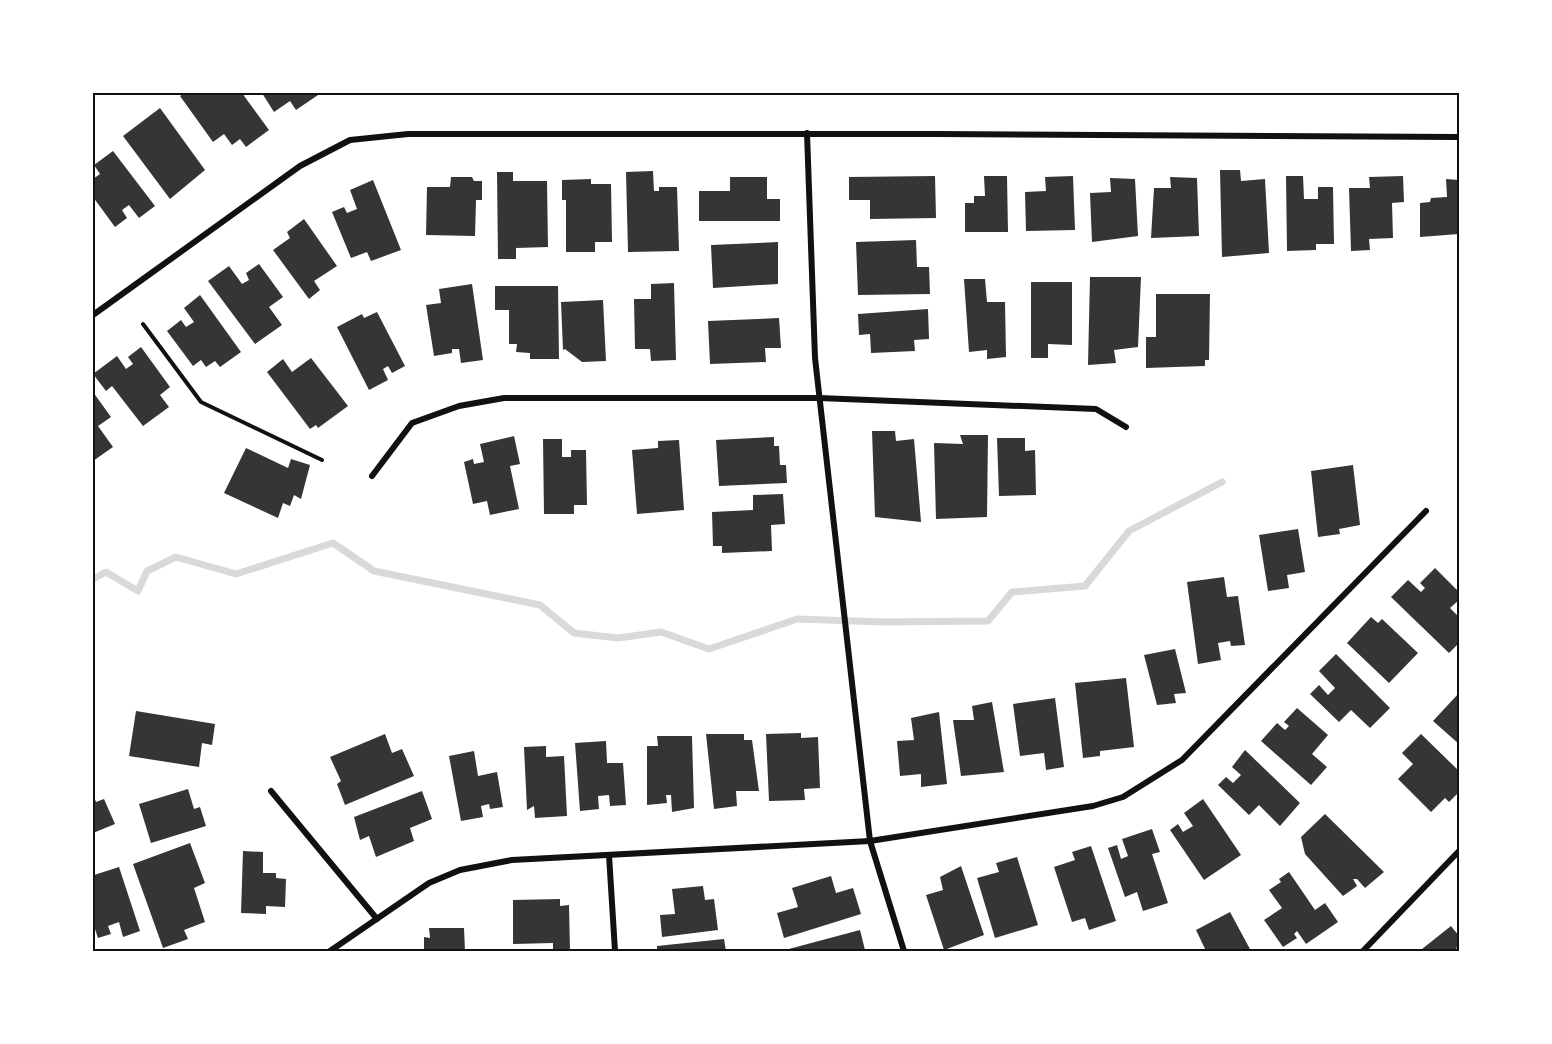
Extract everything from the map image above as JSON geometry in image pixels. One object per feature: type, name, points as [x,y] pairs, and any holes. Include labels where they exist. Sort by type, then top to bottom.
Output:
[{"type":"street","points":[[93,315],[300,166],[350,140],[408,134],[1092,132],[1459,137]]},
{"type":"street","points":[[807,133],[819,398],[870,841],[904,951]]},
{"type":"street","points":[[372,476],[412,423],[459,406],[504,398],[819,398],[1096,409],[1126,427]]},
{"type":"street","points":[[330,951],[429,883],[460,870],[512,860],[870,841],[1093,806],[1124,797],[1145,786],[1182,760],[1426,511]]},
{"type":"street","points":[[272,791],[377,919]]},
{"type":"street","points":[[1363,951],[1459,851]]},
{"type":"street","points":[[609,855],[615,951]]},
{"type":"path","points":[[143,324],[201,402],[322,460]]},
{"type":"building","points":[[185,93],[242,93],[269,130],[246,147],[240,139],[232,145],[224,134],[213,142],[180,96]]},
{"type":"building","points":[[262,93],[321,93],[296,110],[290,101],[274,112]]},
{"type":"building","points":[[160,108],[205,170],[170,199],[123,136]]},
{"type":"building","points":[[113,151],[155,206],[139,218],[129,205],[122,210],[127,218],[115,227],[93,197],[93,179],[100,174],[94,165]]},
{"type":"building","points":[[1220,170],[1240,170],[1241,181],[1265,179],[1269,253],[1222,257]]},
{"type":"building","points":[[653,171],[654,191],[659,191],[659,187],[677,187],[679,251],[628,252],[626,172]]},
{"type":"building","points":[[497,172],[513,172],[513,181],[547,181],[548,247],[516,248],[516,259],[498,259]]},
{"type":"building","points":[[935,176],[936,218],[870,219],[870,200],[849,200],[849,177]]},
{"type":"building","points":[[984,176],[1007,176],[1008,232],[965,232],[965,203],[974,203],[974,196],[985,196]]},
{"type":"building","points":[[1073,176],[1075,230],[1026,231],[1025,192],[1046,191],[1045,177]]},
{"type":"building","points":[[1286,176],[1303,176],[1304,199],[1318,199],[1318,187],[1333,187],[1334,244],[1316,244],[1316,250],[1287,251]]},
{"type":"building","points":[[1403,176],[1404,202],[1392,203],[1393,238],[1369,239],[1370,250],[1351,251],[1349,188],[1370,188],[1369,177]]},
{"type":"building","points":[[451,177],[472,177],[474,181],[482,181],[482,200],[476,200],[475,236],[426,235],[427,187],[450,187]]},
{"type":"building","points":[[730,177],[767,177],[767,199],[780,199],[780,221],[699,221],[699,191],[730,191]]},
{"type":"building","points":[[1170,177],[1197,178],[1199,236],[1151,238],[1154,188],[1171,188]]},
{"type":"building","points":[[1110,178],[1135,179],[1138,236],[1092,242],[1090,193],[1111,192]]},
{"type":"building","points":[[591,179],[591,184],[611,184],[612,242],[595,242],[595,252],[566,252],[566,200],[562,200],[562,180]]},
{"type":"building","points":[[1446,179],[1459,180],[1459,234],[1420,237],[1420,203],[1430,202],[1431,198],[1447,197]]},
{"type":"building","points":[[373,180],[401,250],[371,261],[367,252],[351,258],[332,212],[344,207],[347,213],[357,209],[350,190]]},
{"type":"building","points":[[304,219],[337,266],[314,281],[320,290],[309,299],[273,250],[290,238],[287,232]]},
{"type":"building","points":[[916,240],[917,267],[929,267],[930,294],[858,295],[856,242]]},
{"type":"building","points":[[778,242],[778,284],[713,288],[711,245]]},
{"type":"building","points":[[259,264],[283,297],[269,307],[282,325],[255,344],[208,281],[229,266],[242,284],[249,280],[246,273]]},
{"type":"building","points":[[1090,277],[1141,277],[1138,347],[1114,350],[1116,363],[1088,365]]},
{"type":"building","points":[[964,279],[985,279],[987,302],[1005,302],[1006,357],[987,359],[987,350],[969,352]]},
{"type":"building","points":[[1031,282],[1072,282],[1072,345],[1048,344],[1048,358],[1031,358]]},
{"type":"building","points":[[674,283],[676,360],[651,361],[650,349],[635,349],[634,299],[651,299],[651,284]]},
{"type":"building","points":[[472,284],[483,360],[461,363],[459,349],[452,349],[452,353],[434,356],[426,305],[441,303],[439,289]]},
{"type":"building","points":[[495,286],[558,286],[559,359],[530,359],[530,353],[516,352],[517,344],[509,344],[509,310],[495,310]]},
{"type":"building","points":[[1156,294],[1210,294],[1209,360],[1205,360],[1205,366],[1146,368],[1146,337],[1156,337]]},
{"type":"building","points":[[200,295],[241,352],[220,367],[215,361],[206,367],[201,360],[193,366],[167,331],[181,320],[186,327],[194,322],[184,308]]},
{"type":"building","points":[[603,300],[606,361],[582,362],[565,349],[563,350],[561,302]]},
{"type":"building","points":[[928,309],[929,339],[914,340],[915,351],[871,353],[870,334],[859,335],[858,314]]},
{"type":"building","points":[[377,312],[405,366],[392,373],[388,366],[383,369],[388,380],[369,390],[337,327],[362,314],[364,318]]},
{"type":"building","points":[[779,318],[781,348],[765,348],[766,362],[710,364],[708,321]]},
{"type":"building","points":[[141,347],[170,387],[160,395],[169,407],[143,426],[112,386],[106,391],[93,374],[117,356],[126,369],[133,364],[128,357]]},
{"type":"building","points":[[311,358],[348,406],[318,428],[316,425],[310,429],[267,372],[283,359],[292,372]]},
{"type":"building","points":[[93,392],[111,417],[98,426],[113,447],[93,461]]},
{"type":"building","points":[[872,431],[895,431],[896,441],[914,439],[921,522],[875,517]]},
{"type":"building","points":[[960,435],[988,435],[987,517],[936,519],[934,443],[963,444]]},
{"type":"building","points":[[514,436],[520,464],[510,466],[519,509],[490,515],[487,501],[473,504],[464,462],[473,459],[474,464],[484,462],[480,444]]},
{"type":"building","points":[[774,437],[774,446],[779,446],[780,465],[786,465],[787,483],[719,486],[716,440]]},
{"type":"building","points":[[997,438],[1025,438],[1025,451],[1035,450],[1036,495],[999,496]]},
{"type":"building","points":[[543,439],[562,439],[562,457],[571,457],[571,450],[586,450],[587,505],[574,505],[574,514],[544,514]]},
{"type":"building","points":[[679,440],[684,510],[637,514],[632,450],[658,448],[658,441]]},
{"type":"building","points":[[246,448],[288,468],[291,459],[310,465],[301,499],[294,495],[290,506],[283,503],[278,518],[224,493]]},
{"type":"building","points":[[1353,465],[1360,525],[1339,529],[1340,534],[1318,537],[1311,471]]},
{"type":"building","points":[[783,494],[785,524],[771,525],[772,551],[722,553],[722,546],[713,546],[712,512],[753,510],[753,495]]},
{"type":"building","points":[[1298,529],[1305,572],[1287,575],[1289,588],[1268,591],[1259,535]]},
{"type":"building","points":[[1435,568],[1459,592],[1459,600],[1450,608],[1459,617],[1459,643],[1449,653],[1391,597],[1408,580],[1421,592],[1425,588],[1420,583]]},
{"type":"building","points":[[1224,577],[1227,597],[1238,596],[1245,645],[1231,646],[1230,641],[1218,643],[1221,660],[1198,664],[1187,582]]},
{"type":"building","points":[[1371,617],[1378,623],[1382,619],[1418,653],[1389,683],[1347,643]]},
{"type":"building","points":[[1175,649],[1186,693],[1174,694],[1176,703],[1157,705],[1144,655]]},
{"type":"building","points":[[1336,654],[1390,708],[1370,728],[1351,710],[1339,722],[1310,694],[1319,685],[1328,695],[1335,688],[1319,671]]},
{"type":"building","points":[[1126,678],[1134,747],[1100,751],[1100,756],[1083,758],[1075,683]]},
{"type":"building","points":[[1459,693],[1459,744],[1433,721]]},
{"type":"building","points":[[1055,698],[1064,767],[1046,770],[1044,753],[1020,756],[1013,704]]},
{"type":"building","points":[[992,702],[1004,772],[961,776],[953,720],[974,720],[972,706]]},
{"type":"building","points":[[1297,708],[1328,735],[1312,754],[1327,767],[1311,785],[1261,741],[1277,723],[1285,730],[1289,726],[1284,722]]},
{"type":"building","points":[[136,711],[215,724],[212,745],[202,743],[199,767],[129,756]]},
{"type":"building","points":[[939,712],[947,784],[921,787],[921,774],[900,776],[897,741],[914,740],[911,718]]},
{"type":"building","points":[[801,733],[801,738],[818,737],[820,788],[804,789],[805,800],[769,801],[766,734]]},
{"type":"building","points":[[385,734],[392,753],[402,749],[414,776],[345,805],[337,784],[341,781],[330,757]]},
{"type":"building","points":[[706,734],[744,734],[744,740],[752,740],[759,791],[736,791],[737,806],[714,809]]},
{"type":"building","points":[[1421,734],[1459,771],[1459,792],[1449,802],[1445,798],[1431,812],[1398,779],[1413,764],[1402,753]]},
{"type":"building","points":[[657,736],[692,736],[694,808],[672,812],[671,795],[666,795],[667,803],[647,805],[647,746],[658,746]]},
{"type":"building","points":[[606,741],[607,763],[623,763],[626,805],[610,806],[609,795],[598,796],[599,809],[580,811],[575,743]]},
{"type":"building","points":[[546,746],[546,757],[564,756],[567,816],[535,818],[534,806],[527,810],[524,747]]},
{"type":"building","points":[[1245,750],[1300,803],[1280,826],[1259,805],[1249,815],[1218,785],[1226,777],[1233,783],[1241,775],[1232,767]]},
{"type":"building","points":[[474,751],[478,776],[497,772],[503,807],[490,809],[489,804],[481,806],[483,817],[461,821],[449,756]]},
{"type":"building","points":[[188,789],[194,809],[200,807],[206,826],[151,843],[139,804]]},
{"type":"building","points":[[422,791],[432,819],[410,828],[414,841],[376,857],[369,836],[360,840],[354,817]]},
{"type":"building","points":[[93,794],[96,802],[104,799],[115,824],[93,833]]},
{"type":"building","points":[[1203,799],[1241,855],[1204,880],[1170,830],[1178,824],[1183,832],[1193,826],[1184,813]]},
{"type":"building","points":[[1325,814],[1384,872],[1365,888],[1357,879],[1353,879],[1357,886],[1343,896],[1305,854],[1301,837]]},
{"type":"building","points":[[1152,829],[1160,852],[1152,854],[1168,903],[1143,911],[1137,892],[1125,897],[1108,848],[1117,845],[1121,859],[1128,856],[1122,839]]},
{"type":"building","points":[[190,843],[205,883],[194,888],[205,922],[184,930],[188,939],[163,948],[133,864]]},
{"type":"building","points":[[1091,846],[1116,921],[1089,930],[1085,918],[1072,922],[1054,867],[1075,860],[1072,852]]},
{"type":"building","points":[[243,851],[263,852],[263,873],[276,873],[276,878],[286,879],[285,907],[266,906],[266,914],[241,913]]},
{"type":"building","points":[[1017,857],[1038,925],[995,938],[977,878],[999,872],[996,863]]},
{"type":"building","points":[[961,866],[984,935],[944,950],[926,895],[943,890],[940,877]]},
{"type":"building","points":[[119,867],[140,931],[123,937],[119,922],[108,926],[111,934],[98,938],[93,923],[93,878],[94,875]]},
{"type":"building","points":[[1289,872],[1315,910],[1325,903],[1338,922],[1306,944],[1297,931],[1294,934],[1297,938],[1283,947],[1264,920],[1282,908],[1269,890],[1281,882],[1279,879]]},
{"type":"building","points":[[831,876],[836,893],[853,888],[861,914],[784,938],[777,913],[798,907],[792,888]]},
{"type":"building","points":[[703,886],[705,900],[714,899],[718,930],[662,937],[660,915],[675,914],[672,889]]},
{"type":"building","points":[[560,899],[560,906],[569,905],[570,951],[553,951],[553,943],[513,944],[513,900]]},
{"type":"building","points":[[1230,912],[1251,951],[1206,951],[1196,930]]},
{"type":"building","points":[[1451,926],[1459,936],[1456,951],[1424,951],[1422,949]]},
{"type":"building","points":[[429,928],[464,928],[465,951],[424,951],[424,937],[430,938]]},
{"type":"building","points":[[860,930],[865,950],[785,951],[785,950]]},
{"type":"building","points":[[724,939],[726,951],[657,951],[657,946]]},
{"type":"waterway","points":[[93,579],[106,572],[138,591],[147,571],[176,557],[236,574],[333,543],[374,571],[540,605],[574,633],[618,638],[661,632],[709,649],[797,619],[883,622],[988,621],[1012,592],[1085,586],[1129,531],[1222,482]]}]
